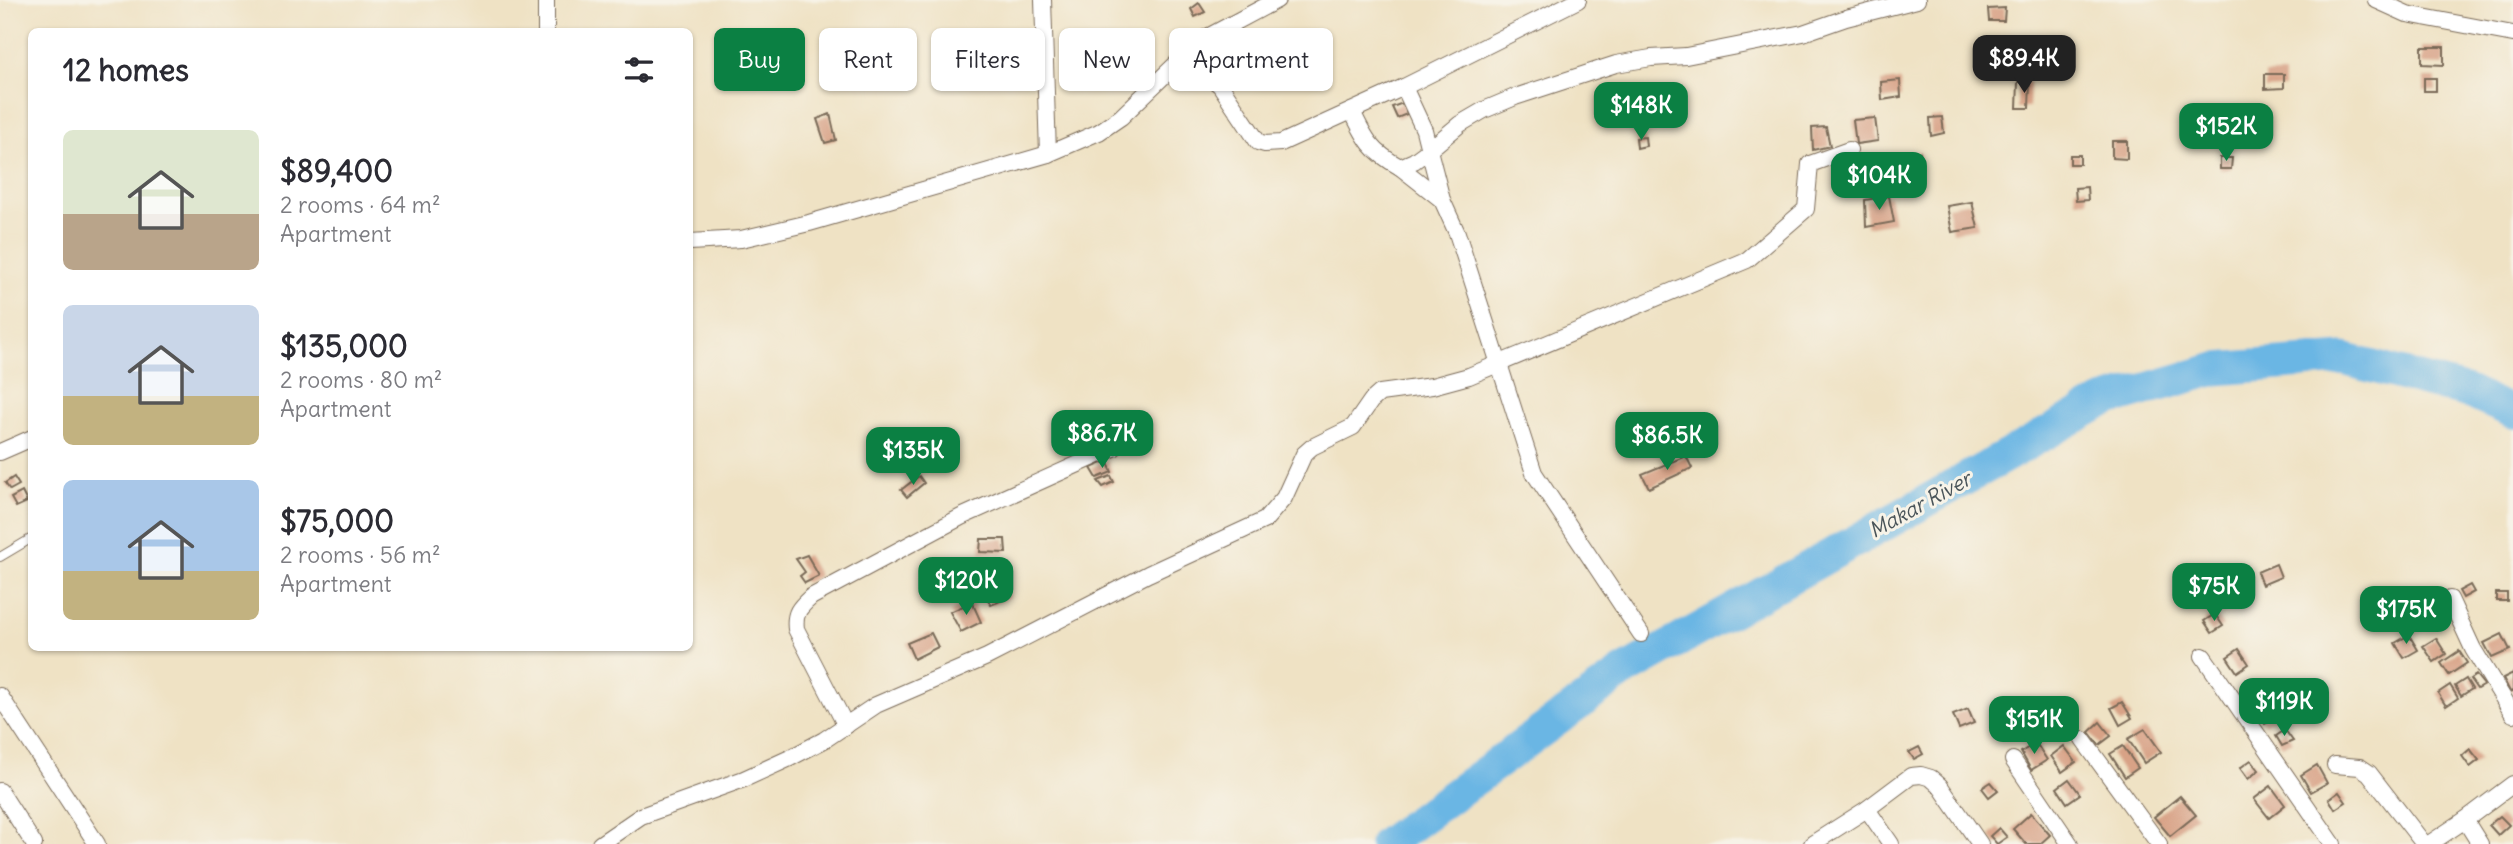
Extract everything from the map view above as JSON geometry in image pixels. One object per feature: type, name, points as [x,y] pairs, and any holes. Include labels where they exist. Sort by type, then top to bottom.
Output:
[{"type":"street","points":[[546,0],[546,28]]},
{"type":"street","points":[[1042,0],[1048,154]]},
{"type":"street","points":[[1224,28],[1277,0]]},
{"type":"street","points":[[1224,91],[1258,142],[1281,143],[1404,87],[1578,0]]},
{"type":"street","points":[[1400,167],[1414,161],[1460,124],[1484,110],[1616,64],[1686,56],[1803,33],[1846,18],[1917,0]]},
{"type":"street","points":[[2376,0],[2407,14],[2513,34]]},
{"type":"street","points":[[693,242],[741,239],[809,223],[1048,154],[1100,132],[1121,117],[1169,72]]},
{"type":"street","points":[[1404,87],[1424,130],[1442,200],[1457,233],[1538,481],[1641,634]]},
{"type":"street","points":[[1352,111],[1372,148],[1442,200]]},
{"type":"street","points":[[600,844],[641,816],[744,779],[790,758],[846,726],[876,705],[987,657],[1148,574],[1265,520],[1284,498],[1304,454],[1312,447],[1353,427],[1380,393],[1432,386],[1469,376],[1747,260],[1806,209],[1810,164],[1849,150]]},
{"type":"street","points":[[0,452],[28,440]]},
{"type":"street","points":[[846,726],[796,629],[795,617],[798,608],[811,597],[961,517],[1114,448]]},
{"type":"street","points":[[2450,599],[2473,649],[2513,714]]},
{"type":"street","points":[[2203,656],[2333,844]]},
{"type":"street","points":[[0,696],[97,844]]},
{"type":"street","points":[[2083,740],[2159,844]]},
{"type":"street","points":[[2013,760],[2070,844]]},
{"type":"street","points":[[2335,765],[2360,767],[2370,773],[2424,844]]},
{"type":"street","points":[[1812,844],[1867,810],[1911,776],[1921,775],[1931,778],[1940,786],[1980,844]]},
{"type":"street","points":[[2429,844],[2513,784]]},
{"type":"street","points":[[0,791],[34,844]]},
{"type":"street","points":[[1867,810],[1891,844]]},
{"type":"street","points":[[2465,820],[2480,844]]},
{"type":"lane","points":[[0,557],[28,540]]},
{"type":"building","points":[[1199,3],[1205,12],[1195,17],[1191,9]]},
{"type":"building","points":[[2005,8],[2004,21],[1989,21],[1988,9]]},
{"type":"building","points":[[2422,47],[2444,47],[2444,65],[2422,64]]},
{"type":"building","points":[[2004,50],[2016,51],[2015,61],[2003,61]]},
{"type":"building","points":[[2265,74],[2284,74],[2284,88],[2265,89]]},
{"type":"building","points":[[2424,78],[2436,78],[2436,91],[2424,91]]},
{"type":"building","points":[[1900,80],[1901,97],[1882,100],[1881,82]]},
{"type":"building","points":[[2018,82],[2030,82],[2029,108],[2017,108]]},
{"type":"building","points":[[1403,103],[1407,114],[1397,118],[1392,107]]},
{"type":"building","points":[[830,114],[836,140],[825,143],[817,119]]},
{"type":"building","points":[[1942,117],[1944,133],[1931,136],[1930,118]]},
{"type":"building","points":[[1875,118],[1878,141],[1856,144],[1853,120]]},
{"type":"building","points":[[1826,127],[1830,146],[1813,150],[1812,128]]},
{"type":"building","points":[[1645,137],[1646,146],[1637,148],[1636,138]]},
{"type":"building","points":[[2112,141],[2127,141],[2127,159],[2112,158]]},
{"type":"building","points":[[1920,152],[1920,172],[1903,175],[1896,156]]},
{"type":"building","points":[[2070,155],[2080,155],[2080,164],[2070,164]]},
{"type":"building","points":[[2220,158],[2232,158],[2231,169],[2220,169]]},
{"type":"building","points":[[2087,187],[2088,200],[2076,201],[2075,188]]},
{"type":"building","points":[[1889,196],[1894,222],[1866,227],[1865,200]]},
{"type":"building","points":[[1972,202],[1978,228],[1952,232],[1947,206]]},
{"type":"building","points":[[1686,456],[1692,468],[1649,488],[1642,474]]},
{"type":"building","points":[[1107,461],[1112,472],[1097,478],[1091,468]]},
{"type":"building","points":[[919,476],[924,483],[907,497],[901,490]]},
{"type":"building","points":[[1111,476],[1114,482],[1103,487],[1098,481]]},
{"type":"building","points":[[14,477],[19,485],[10,490],[5,483]]},
{"type":"building","points":[[22,492],[27,502],[16,507],[11,498]]},
{"type":"building","points":[[981,539],[1005,539],[1006,553],[980,552]]},
{"type":"building","points":[[807,555],[819,576],[805,583],[800,576],[805,572],[796,559]]},
{"type":"building","points":[[2276,564],[2281,577],[2262,585],[2257,572]]},
{"type":"building","points":[[1004,585],[1009,597],[991,605],[985,594]]},
{"type":"building","points":[[2470,585],[2474,592],[2463,598],[2459,591]]},
{"type":"building","points":[[2496,593],[2507,593],[2507,601],[2496,601]]},
{"type":"building","points":[[972,602],[981,622],[961,632],[950,612]]},
{"type":"building","points":[[2215,614],[2223,626],[2212,633],[2204,621]]},
{"type":"building","points":[[931,633],[938,647],[914,659],[907,643]]},
{"type":"building","points":[[2502,634],[2510,650],[2492,658],[2484,643]]},
{"type":"building","points":[[2409,635],[2418,650],[2404,658],[2395,643]]},
{"type":"building","points":[[2436,638],[2446,654],[2434,662],[2423,646]]},
{"type":"building","points":[[2239,649],[2249,664],[2237,672],[2227,657]]},
{"type":"building","points":[[2459,651],[2467,663],[2449,675],[2441,663]]},
{"type":"building","points":[[2513,673],[2513,691],[2510,692],[2503,678]]},
{"type":"building","points":[[2476,675],[2484,685],[2477,689],[2470,679]]},
{"type":"building","points":[[2466,679],[2472,689],[2461,696],[2455,686]]},
{"type":"building","points":[[2450,685],[2458,698],[2446,706],[2438,693]]},
{"type":"building","points":[[2298,692],[2307,706],[2300,711],[2290,697]]},
{"type":"building","points":[[2122,702],[2132,718],[2120,725],[2111,708]]},
{"type":"building","points":[[2268,705],[2276,717],[2265,724],[2257,713]]},
{"type":"building","points":[[1968,709],[1974,723],[1959,729],[1953,715]]},
{"type":"building","points":[[2100,722],[2111,736],[2099,745],[2089,732]]},
{"type":"building","points":[[2145,729],[2161,752],[2144,763],[2128,739]]},
{"type":"building","points":[[2285,730],[2293,741],[2282,746],[2276,736]]},
{"type":"building","points":[[2036,743],[2047,760],[2031,770],[2021,752]]},
{"type":"building","points":[[2064,746],[2076,762],[2062,772],[2051,756]]},
{"type":"building","points":[[2123,746],[2138,768],[2125,777],[2110,754]]},
{"type":"building","points":[[1919,747],[1923,754],[1914,759],[1909,752]]},
{"type":"building","points":[[2470,749],[2479,760],[2470,767],[2462,756]]},
{"type":"building","points":[[2251,760],[2259,770],[2248,779],[2240,768]]},
{"type":"building","points":[[2317,765],[2327,783],[2311,792],[2301,775]]},
{"type":"building","points":[[2069,779],[2080,794],[2067,803],[2057,788]]},
{"type":"building","points":[[1991,782],[1998,790],[1989,797],[1982,788]]},
{"type":"building","points":[[2271,786],[2285,805],[2269,818],[2254,799]]},
{"type":"building","points":[[2339,792],[2346,802],[2335,809],[2329,799]]},
{"type":"building","points":[[2180,796],[2196,815],[2170,836],[2154,817]]},
{"type":"building","points":[[2031,813],[2050,835],[2040,844],[2026,844],[2013,829]]},
{"type":"building","points":[[2500,816],[2509,825],[2498,835],[2489,825]]},
{"type":"building","points":[[1999,828],[2007,837],[1997,844],[1990,836]]},
{"type":"waterway","name":"Makar River","points":[[1386,844],[1623,672],[2102,402],[2216,369],[2343,359],[2465,391],[2513,412]]}]
